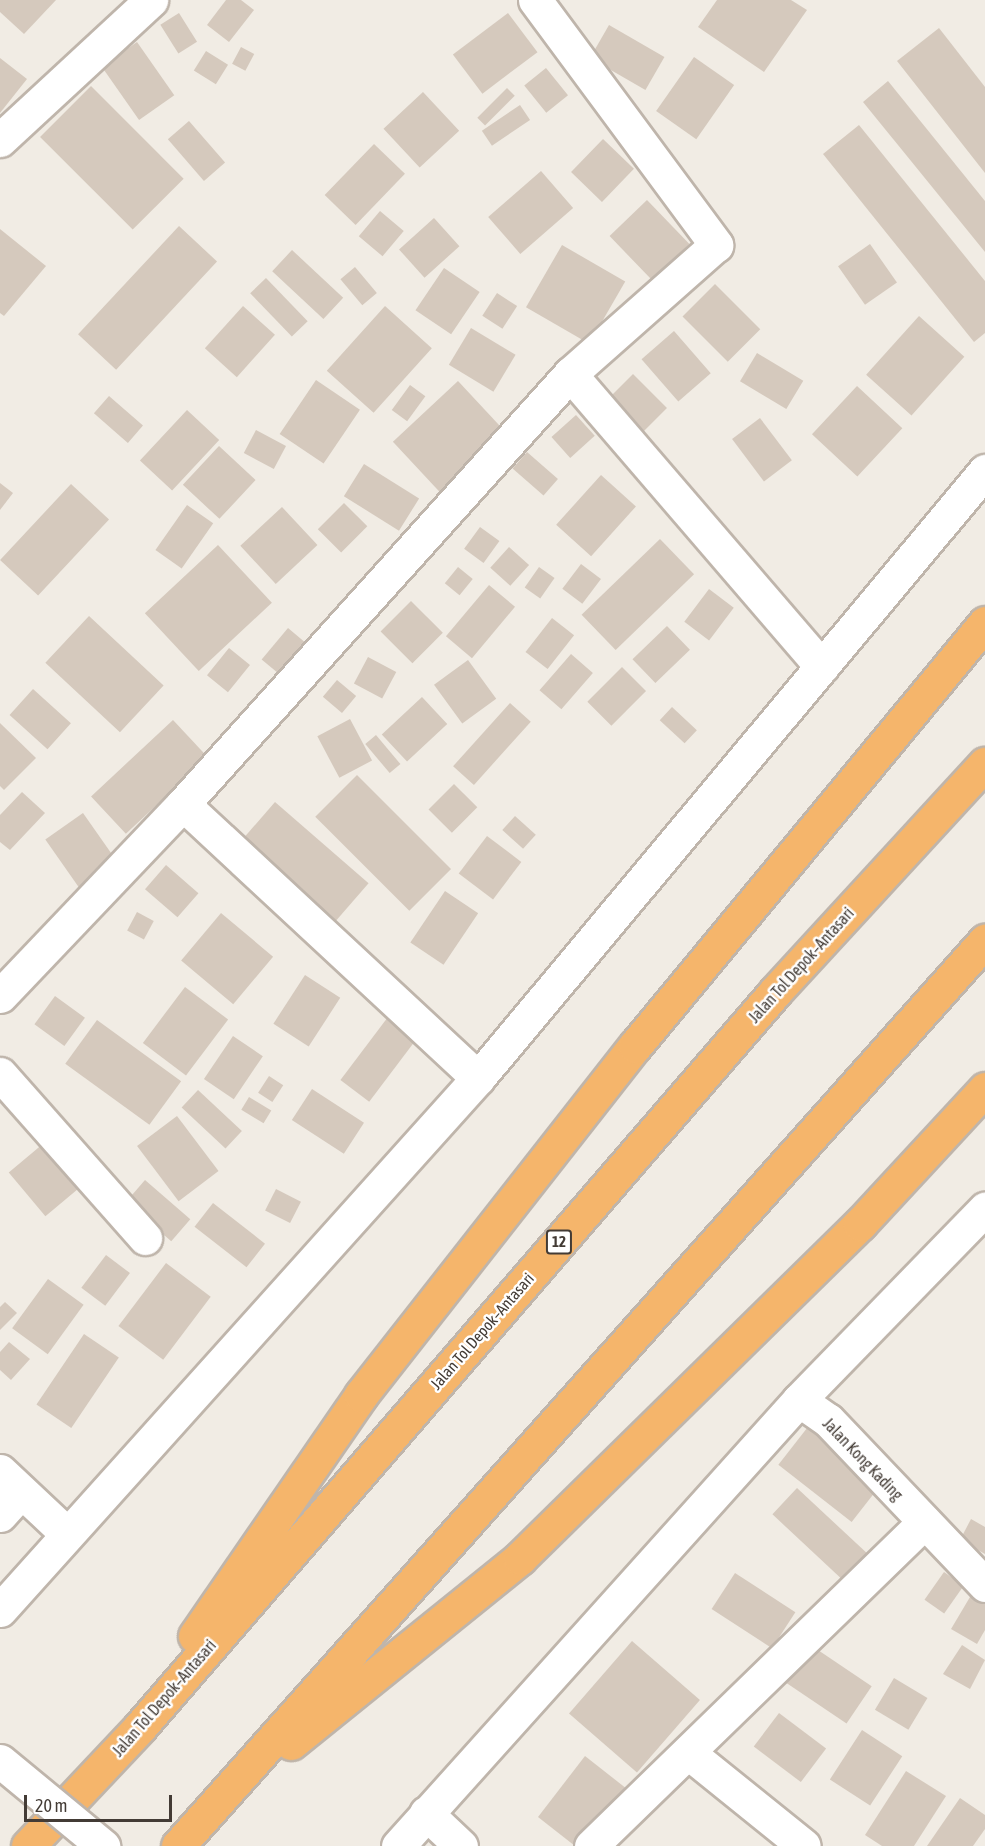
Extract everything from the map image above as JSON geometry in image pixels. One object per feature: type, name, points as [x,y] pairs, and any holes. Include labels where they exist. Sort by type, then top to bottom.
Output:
[{"type":"highway","points":[[140,1727],[151,1700],[361,1395],[635,1046],[985,623]]},
{"type":"highway","name":"Jalan Tol Depok–Antasari","points":[[28,1846],[140,1727],[775,992],[985,764]]},
{"type":"highway","points":[[178,1846],[985,941]]},
{"type":"highway","points":[[215,1804],[520,1558],[860,1224],[985,1089]]},
{"type":"street","points":[[0,140],[151,0]]},
{"type":"street","points":[[5,978],[183,804],[570,374],[716,245],[536,0]]},
{"type":"street","points":[[570,374],[822,667]]},
{"type":"street","points":[[0,1610],[478,1078],[985,471]]},
{"type":"street","points":[[183,804],[478,1078]]},
{"type":"street","points":[[0,1074],[145,1238]]},
{"type":"street","points":[[398,1846],[799,1400],[985,1209]]},
{"type":"street","name":"Jalan Kong Kading","points":[[799,1400],[828,1420],[985,1585]]},
{"type":"street","points":[[7,1493],[68,1534]]},
{"type":"street","points":[[591,1846],[690,1754],[924,1522]]},
{"type":"street","points":[[690,1754],[804,1846]]},
{"type":"street","points":[[0,1761],[103,1846]]},
{"type":"street","points":[[426,1813],[461,1846]]},
{"type":"building","points":[[0,0],[56,0],[24,34],[0,12]]},
{"type":"building","points":[[226,0],[241,0],[254,10],[229,42],[207,25]]},
{"type":"building","points":[[717,0],[791,0],[807,10],[764,72],[698,27]]},
{"type":"building","points":[[179,13],[197,42],[178,53],[160,25]]},
{"type":"building","points":[[508,13],[537,52],[482,94],[453,55]]},
{"type":"building","points":[[609,25],[664,57],[645,90],[590,58]]},
{"type":"building","points":[[939,28],[985,87],[985,173],[897,61]]},
{"type":"building","points":[[137,42],[174,95],[139,120],[102,67]]},
{"type":"building","points":[[241,47],[254,54],[245,71],[232,64]]},
{"type":"building","points":[[206,51],[228,65],[216,84],[194,71]]},
{"type":"building","points":[[694,57],[734,85],[696,139],[656,111]]},
{"type":"building","points":[[0,58],[27,79],[0,113]]},
{"type":"building","points":[[546,68],[568,95],[546,113],[524,86]]},
{"type":"building","points":[[888,81],[985,201],[985,252],[863,102]]},
{"type":"building","points":[[91,86],[184,179],[133,230],[40,137]]},
{"type":"building","points":[[507,88],[515,96],[485,125],[477,118]]},
{"type":"building","points":[[423,92],[459,131],[420,168],[384,129]]},
{"type":"building","points":[[520,105],[530,120],[492,146],[482,131]]},
{"type":"building","points":[[189,121],[225,163],[204,181],[168,139]]},
{"type":"building","points":[[859,125],[985,281],[985,333],[974,342],[823,154]]},
{"type":"building","points":[[603,139],[634,169],[602,202],[571,172]]},
{"type":"building","points":[[374,144],[405,174],[356,225],[325,195]]},
{"type":"building","points":[[541,171],[573,208],[520,254],[488,217]]},
{"type":"building","points":[[647,200],[689,244],[652,280],[610,236]]},
{"type":"building","points":[[380,211],[404,231],[383,256],[359,236]]},
{"type":"building","points":[[434,218],[459,246],[424,278],[399,249]]},
{"type":"building","points":[[179,226],[217,261],[116,370],[78,334]]},
{"type":"building","points":[[0,229],[46,266],[4,316],[0,313]]},
{"type":"building","points":[[870,244],[897,283],[865,305],[838,266]]},
{"type":"building","points":[[562,245],[625,282],[589,344],[526,307]]},
{"type":"building","points":[[292,250],[343,298],[323,319],[272,271]]},
{"type":"building","points":[[355,267],[377,293],[362,305],[340,279]]},
{"type":"building","points":[[444,268],[480,292],[451,334],[415,310]]},
{"type":"building","points":[[266,278],[308,321],[292,336],[250,293]]},
{"type":"building","points":[[715,284],[760,329],[728,362],[682,317]]},
{"type":"building","points":[[497,293],[517,306],[502,329],[482,316]]},
{"type":"building","points":[[243,306],[275,335],[237,377],[205,348]]},
{"type":"building","points":[[385,306],[432,348],[374,413],[327,371]]},
{"type":"building","points":[[919,316],[964,357],[911,416],[866,375]]},
{"type":"building","points":[[471,328],[516,355],[493,392],[449,365]]},
{"type":"building","points":[[674,331],[711,373],[678,401],[642,359]]},
{"type":"building","points":[[757,353],[803,381],[786,409],[740,381]]},
{"type":"building","points":[[633,374],[667,408],[642,433],[608,399]]},
{"type":"building","points":[[316,380],[360,410],[324,464],[280,434]]},
{"type":"building","points":[[458,381],[505,431],[440,492],[393,442]]},
{"type":"building","points":[[410,385],[425,396],[407,421],[392,410]]},
{"type":"building","points":[[857,386],[902,428],[857,477],[812,434]]},
{"type":"building","points":[[109,396],[143,426],[128,443],[94,413]]},
{"type":"building","points":[[187,410],[219,440],[172,490],[140,460]]},
{"type":"building","points":[[576,415],[595,436],[570,458],[551,437]]},
{"type":"building","points":[[760,418],[792,460],[764,481],[732,439]]},
{"type":"building","points":[[256,430],[286,446],[274,469],[244,453]]},
{"type":"building","points":[[219,446],[256,480],[219,519],[183,485]]},
{"type":"building","points":[[527,452],[558,479],[544,496],[513,469]]},
{"type":"building","points":[[364,464],[419,498],[399,531],[344,496]]},
{"type":"building","points":[[601,475],[636,506],[591,556],[556,525]]},
{"type":"building","points":[[0,483],[13,493],[0,510]]},
{"type":"building","points":[[71,484],[109,519],[38,596],[0,560]]},
{"type":"building","points":[[344,503],[367,526],[341,552],[318,529]]},
{"type":"building","points":[[187,505],[213,523],[182,568],[155,550]]},
{"type":"building","points":[[282,507],[317,545],[276,584],[240,546]]},
{"type":"building","points":[[480,527],[499,541],[484,563],[464,549]]},
{"type":"building","points":[[660,539],[694,574],[616,650],[582,615]]},
{"type":"building","points":[[218,545],[272,603],[199,671],[145,613]]},
{"type":"building","points":[[509,547],[529,565],[510,586],[490,568]]},
{"type":"building","points":[[581,564],[601,579],[582,604],[562,589]]},
{"type":"building","points":[[458,567],[473,579],[460,595],[445,583]]},
{"type":"building","points":[[539,567],[555,578],[540,598],[525,587]]},
{"type":"building","points":[[489,585],[515,607],[472,658],[446,636]]},
{"type":"building","points":[[709,589],[734,608],[709,640],[684,622]]},
{"type":"building","points":[[411,601],[443,633],[412,663],[381,631]]},
{"type":"building","points":[[89,616],[164,686],[120,732],[45,663]]},
{"type":"building","points":[[552,618],[574,635],[548,669],[526,652]]},
{"type":"building","points":[[667,626],[690,650],[655,683],[632,659]]},
{"type":"building","points":[[288,628],[308,645],[282,676],[262,659]]},
{"type":"building","points":[[229,648],[250,665],[228,692],[207,675]]},
{"type":"building","points":[[571,654],[593,673],[561,709],[540,690]]},
{"type":"building","points":[[368,657],[396,672],[382,699],[354,683]]},
{"type":"building","points":[[468,660],[496,699],[462,724],[434,685]]},
{"type":"building","points":[[622,667],[646,691],[611,726],[587,702]]},
{"type":"building","points":[[337,680],[356,696],[342,713],[323,697]]},
{"type":"building","points":[[33,689],[71,723],[47,749],[10,715]]},
{"type":"building","points":[[422,697],[447,724],[407,762],[382,735]]},
{"type":"building","points":[[510,703],[531,722],[474,785],[453,766]]},
{"type":"building","points":[[672,707],[697,730],[685,743],[660,720]]},
{"type":"building","points":[[350,719],[372,760],[339,778],[317,736]]},
{"type":"building","points":[[173,720],[208,757],[126,834],[91,796]]},
{"type":"building","points":[[0,723],[36,758],[4,790],[0,786]]},
{"type":"building","points":[[376,735],[400,764],[390,773],[365,744]]},
{"type":"building","points":[[357,775],[451,869],[409,911],[315,817]]},
{"type":"building","points":[[454,784],[477,807],[452,833],[429,809]]},
{"type":"building","points":[[22,792],[45,813],[10,850],[0,842],[0,815]]},
{"type":"building","points":[[275,802],[369,883],[334,923],[240,842]]},
{"type":"building","points":[[83,813],[117,861],[79,888],[45,839]]},
{"type":"building","points":[[515,816],[536,835],[523,849],[502,830]]},
{"type":"building","points":[[487,836],[521,862],[493,899],[459,874]]},
{"type":"building","points":[[166,865],[198,893],[177,917],[145,889]]},
{"type":"building","points":[[445,891],[478,913],[443,965],[410,942]]},
{"type":"building","points":[[137,912],[154,921],[144,939],[127,931]]},
{"type":"building","points":[[221,913],[273,957],[233,1004],[181,960]]},
{"type":"building","points":[[305,975],[340,998],[309,1047],[273,1024]]},
{"type":"building","points":[[185,987],[228,1019],[186,1075],[143,1043]]},
{"type":"building","points":[[55,996],[85,1018],[64,1046],[34,1024]]},
{"type":"building","points":[[391,1013],[420,1035],[369,1102],[340,1080]]},
{"type":"building","points":[[97,1020],[181,1081],[149,1125],[65,1064]]},
{"type":"building","points":[[233,1036],[263,1056],[234,1099],[204,1079]]},
{"type":"building","points":[[269,1076],[283,1085],[272,1102],[258,1093]]},
{"type":"building","points":[[312,1089],[364,1123],[344,1154],[292,1120]]},
{"type":"building","points":[[198,1090],[242,1131],[226,1148],[182,1108]]},
{"type":"building","points":[[249,1097],[271,1110],[264,1123],[241,1110]]},
{"type":"building","points":[[177,1116],[219,1171],[179,1201],[137,1146]]},
{"type":"building","points":[[44,1143],[81,1187],[45,1216],[9,1173]]},
{"type":"building","points":[[145,1180],[190,1219],[171,1241],[126,1202]]},
{"type":"building","points":[[276,1189],[301,1202],[290,1223],[265,1210]]},
{"type":"building","points":[[213,1203],[265,1244],[247,1267],[195,1227]]},
{"type":"building","points":[[106,1255],[130,1273],[105,1306],[81,1288]]},
{"type":"building","points":[[166,1263],[211,1297],[163,1360],[118,1326]]},
{"type":"building","points":[[48,1279],[84,1305],[48,1354],[12,1328]]},
{"type":"building","points":[[5,1302],[17,1313],[0,1330],[0,1307]]},
{"type":"building","points":[[84,1334],[119,1357],[71,1428],[36,1404]]},
{"type":"building","points":[[9,1342],[30,1359],[11,1380],[0,1370],[0,1352]]},
{"type":"building","points":[[811,1423],[884,1480],[852,1522],[778,1465]]},
{"type":"building","points":[[797,1488],[869,1555],[844,1581],[772,1514]]},
{"type":"building","points":[[971,1519],[985,1527],[985,1554],[960,1540]]},
{"type":"building","points":[[944,1572],[964,1586],[944,1614],[924,1600]]},
{"type":"building","points":[[735,1573],[795,1612],[772,1648],[712,1609]]},
{"type":"building","points":[[973,1592],[985,1599],[985,1630],[977,1644],[951,1629]]},
{"type":"building","points":[[632,1641],[700,1700],[637,1772],[569,1713]]},
{"type":"building","points":[[962,1645],[985,1660],[970,1689],[943,1674]]},
{"type":"building","points":[[812,1646],[872,1686],[847,1724],[787,1683]]},
{"type":"building","points":[[894,1678],[927,1698],[908,1730],[875,1710]]},
{"type":"building","points":[[779,1713],[826,1749],[801,1782],[754,1747]]},
{"type":"building","points":[[862,1730],[902,1756],[870,1806],[830,1779]]},
{"type":"building","points":[[585,1756],[627,1789],[581,1846],[575,1846],[538,1817]]},
{"type":"building","points":[[906,1771],[946,1796],[914,1846],[882,1846],[865,1835]]},
{"type":"building","points":[[960,1798],[985,1815],[985,1829],[973,1846],[927,1846]]}]
